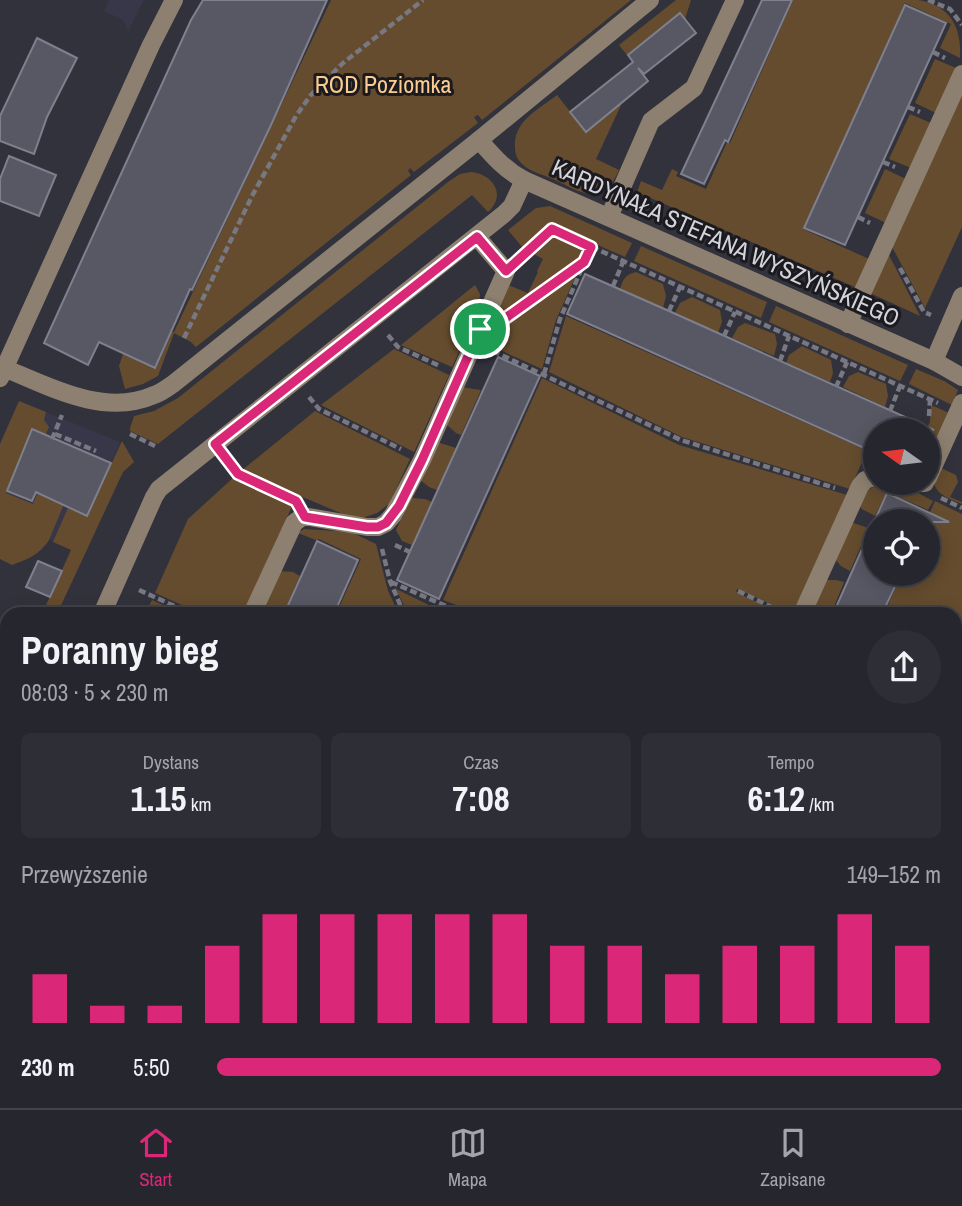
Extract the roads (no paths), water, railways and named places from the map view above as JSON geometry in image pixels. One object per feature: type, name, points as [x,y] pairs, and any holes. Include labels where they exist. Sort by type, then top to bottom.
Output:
[{"type":"street","points":[[174,0],[139,70],[2,373],[96,402],[122,403],[156,395],[479,140],[650,0]]},
{"type":"street","points":[[609,217],[651,121],[694,88],[735,0]]},
{"type":"street","points":[[848,324],[962,74]]},
{"type":"street","name":"KARDYNAŁA STEFANA WYSZYŃSKIEGO","points":[[479,140],[509,172],[524,180],[934,361],[962,377]]},
{"type":"street","points":[[105,607],[159,489],[505,214],[512,206],[524,180]]},
{"type":"street","points":[[255,607],[293,523],[305,517],[378,527],[393,515],[422,460],[506,271],[477,237]]},
{"type":"street","points":[[934,361],[962,296]]},
{"type":"street","points":[[940,452],[960,408]]},
{"type":"street","points":[[805,607],[863,482]]},
{"type":"park label","name":"ROD Poziomka","points":[[383,84]]}]
